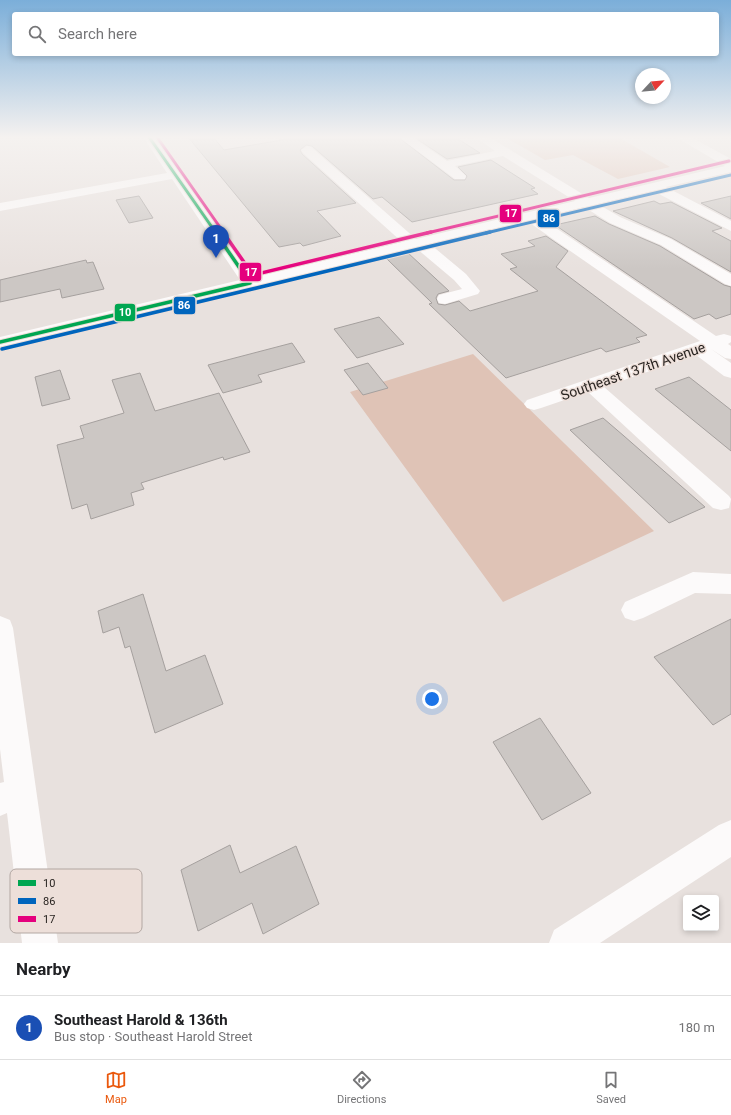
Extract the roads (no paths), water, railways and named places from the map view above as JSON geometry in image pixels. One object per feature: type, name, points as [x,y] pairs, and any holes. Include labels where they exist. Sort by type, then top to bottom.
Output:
[{"type":"street","points":[[0,207],[142,181]]},
{"type":"street","points":[[179,181],[250,283]]},
{"type":"street","points":[[343,181],[416,243],[460,276],[472,291],[445,299]]},
{"type":"street","points":[[553,181],[615,220],[666,242],[731,281]]},
{"type":"street","points":[[0,342],[675,181]]},
{"type":"street","points":[[654,186],[731,227]]},
{"type":"street","points":[[529,216],[731,354]]},
{"type":"street","points":[[601,280],[715,343],[731,372]]},
{"type":"street","name":"Southeast 137th Avenue","points":[[534,404],[715,343]]},
{"type":"street","points":[[591,385],[721,502]]},
{"type":"street","points":[[634,610],[694,582],[731,584]]},
{"type":"street","points":[[0,628],[11,795],[26,869]]},
{"type":"street","points":[[567,943],[731,837]]},
{"type":"street","points":[[38,933],[40,943]]},
{"type":"place","name":"Southeast Harold & 136th","points":[[216,258]]}]
